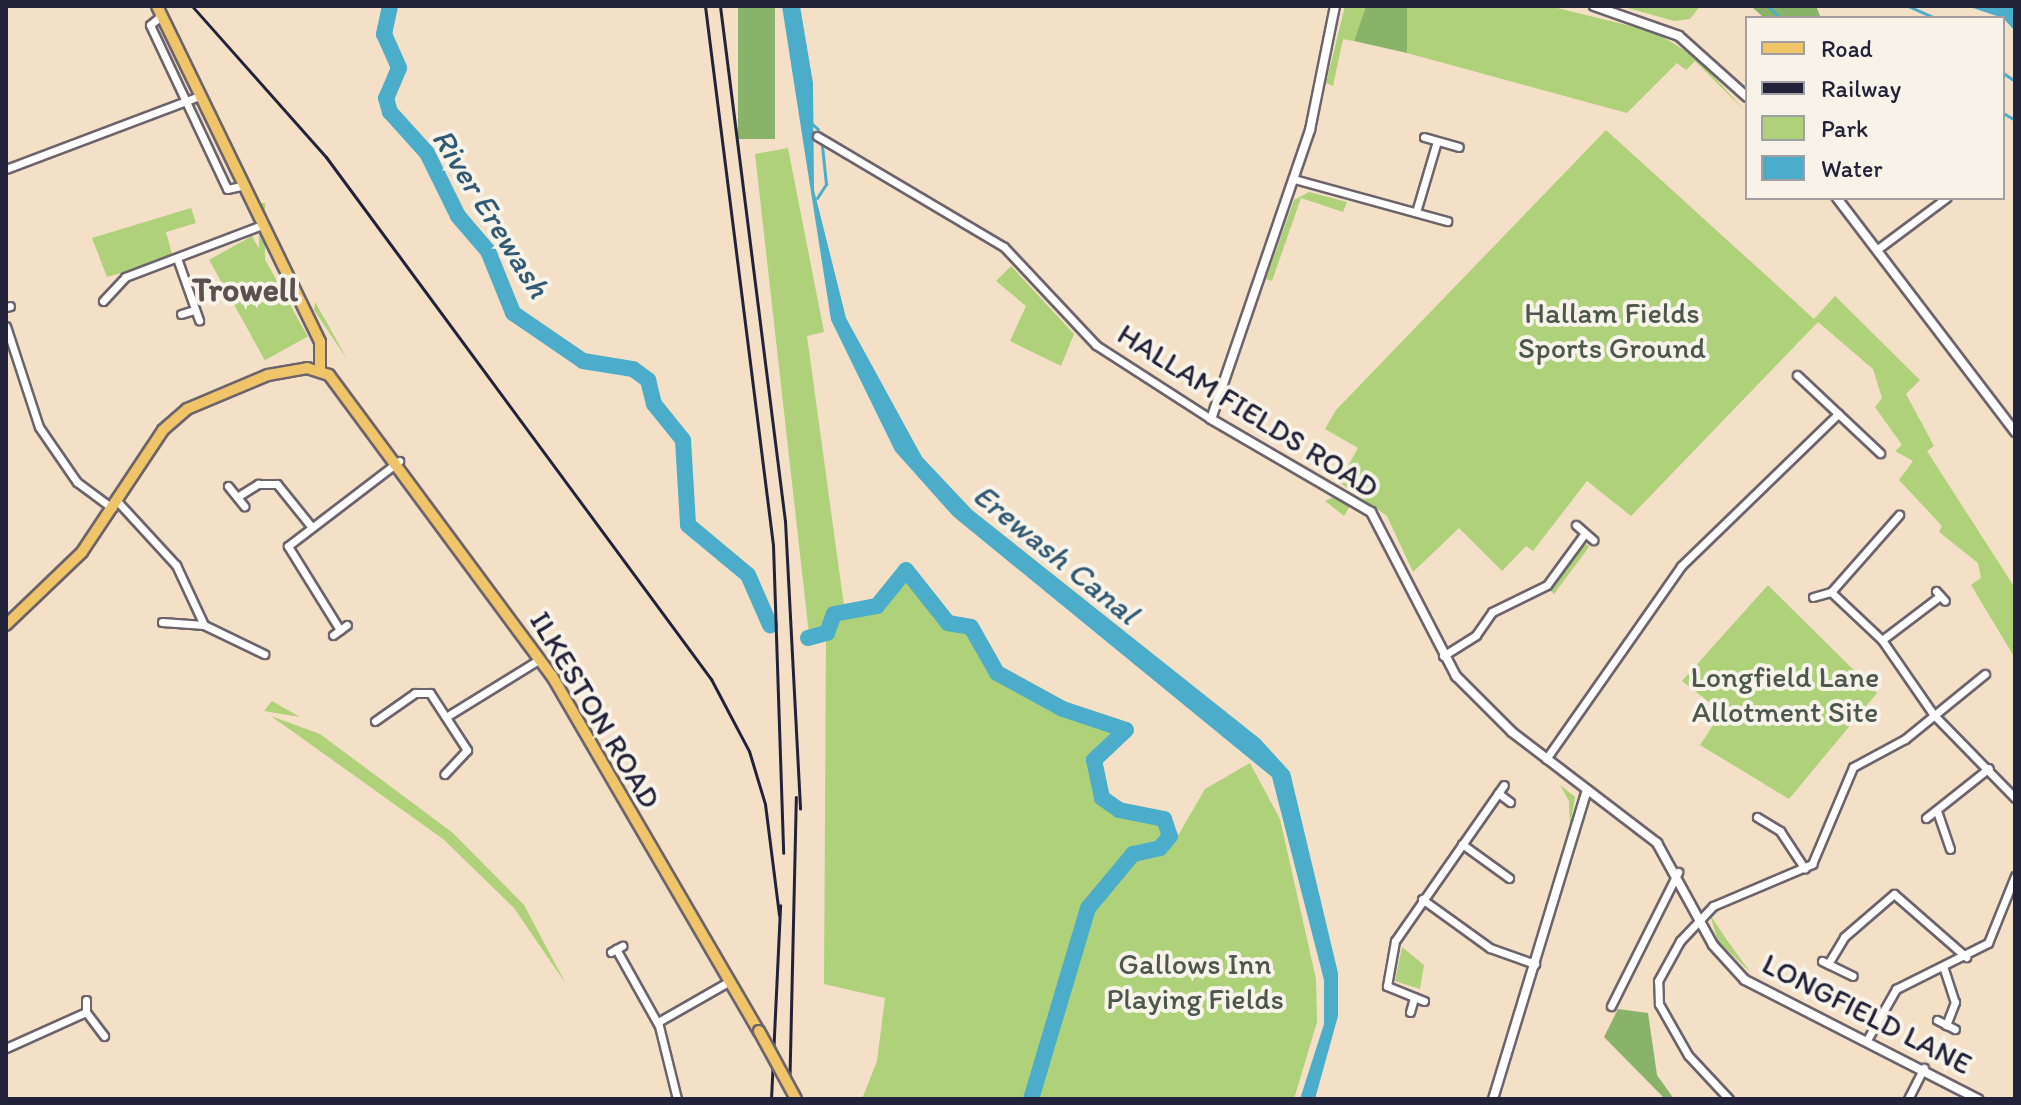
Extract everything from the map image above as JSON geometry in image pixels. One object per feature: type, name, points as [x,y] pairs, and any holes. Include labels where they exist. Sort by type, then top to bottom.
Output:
[{"type":"main road","points":[[8,623],[82,552],[163,430],[195,403],[268,375],[320,370],[320,342],[259,226],[159,11]]},
{"type":"main road","name":"ILKESTON ROAD","points":[[320,370],[350,395],[540,659],[796,1099]]},
{"type":"street","points":[[1211,419],[1294,179],[1335,6]]},
{"type":"street","points":[[1594,6],[1679,36],[1745,95]]},
{"type":"street","points":[[159,11],[150,25],[185,101],[227,189],[241,186]]},
{"type":"street","points":[[6,169],[199,96]]},
{"type":"street","name":"HALLAM FIELDS ROAD","points":[[817,136],[1004,247],[1096,345],[1211,419],[1371,512],[1442,656],[1546,759],[1587,790]]},
{"type":"street","points":[[1424,137],[1459,147]]},
{"type":"street","points":[[1416,212],[1437,141]]},
{"type":"street","points":[[1294,179],[1447,221]]},
{"type":"street","points":[[1839,200],[2011,418],[2015,432]]},
{"type":"street","points":[[1879,248],[1943,200]]},
{"type":"street","points":[[103,301],[125,277],[178,261],[259,226]]},
{"type":"street","points":[[178,261],[199,320]]},
{"type":"street","points":[[181,314],[194,310]]},
{"type":"street","points":[[6,326],[39,427],[82,489],[116,505],[176,565],[204,625]]},
{"type":"street","points":[[1797,375],[1880,453]]},
{"type":"street","points":[[1546,759],[1681,566],[1838,414]]},
{"type":"street","points":[[333,635],[344,627],[288,553],[292,538],[399,461]]},
{"type":"street","points":[[237,497],[258,484],[277,484],[310,525]]},
{"type":"street","points":[[228,486],[244,506]]},
{"type":"street","points":[[1813,597],[1831,592],[1899,515]]},
{"type":"street","points":[[1576,525],[1593,540]]},
{"type":"street","points":[[1442,656],[1472,638],[1492,612],[1547,585],[1585,533]]},
{"type":"street","points":[[1831,592],[1882,640],[1933,714],[2015,798]]},
{"type":"street","points":[[1882,640],[1940,596]]},
{"type":"street","points":[[162,622],[204,625],[264,654]]},
{"type":"street","points":[[446,717],[540,659]]},
{"type":"street","points":[[1729,1099],[1688,1055],[1657,997],[1658,981],[1698,916],[1805,869],[1822,853],[1853,767],[1933,714],[1985,674]]},
{"type":"street","points":[[377,716],[421,691],[446,717],[467,753],[450,773]]},
{"type":"street","points":[[1926,818],[1989,768]]},
{"type":"street","points":[[1424,1001],[1389,989],[1385,977],[1395,941],[1504,785]]},
{"type":"street","points":[[1493,1099],[1587,790]]},
{"type":"street","name":"LONGFIELD LANE","points":[[1587,790],[1641,826],[1678,872],[1698,916],[1727,963],[1758,989],[1924,1068],[1978,1099]]},
{"type":"street","points":[[1498,793],[1510,802]]},
{"type":"street","points":[[1937,811],[1950,849]]},
{"type":"street","points":[[1757,817],[1780,831],[1805,869]]},
{"type":"street","points":[[1462,844],[1509,878]]},
{"type":"street","points":[[1484,874],[1490,865]]},
{"type":"street","points":[[1611,1006],[1678,872]]},
{"type":"street","points":[[1867,1040],[1896,989],[1966,957],[1994,934],[2015,876]]},
{"type":"street","points":[[1885,886],[1966,957]]},
{"type":"street","points":[[1853,976],[1825,963],[1844,937],[1894,894]]},
{"type":"street","points":[[1422,899],[1490,948],[1535,964]]},
{"type":"street","points":[[616,949],[658,1022],[677,1099]]},
{"type":"street","points":[[1944,969],[1955,1002],[1946,1025]]},
{"type":"street","points":[[658,1022],[730,981]]},
{"type":"street","points":[[1606,990],[1617,995]]},
{"type":"street","points":[[1410,1012],[1414,998]]},
{"type":"street","points":[[86,1000],[86,1012],[104,1036]]},
{"type":"street","points":[[6,1048],[86,1012]]},
{"type":"street","points":[[1937,1020],[1955,1029]]},
{"type":"street","points":[[1908,1099],[1924,1068]]},
{"type":"green space","points":[[738,6],[775,6],[775,139],[738,139]]},
{"type":"green space","points":[[1345,6],[1366,6],[1354,41],[1343,39],[1333,86],[1326,83]]},
{"type":"green space","points":[[1366,6],[1407,6],[1407,53],[1354,41]]},
{"type":"green space","points":[[1407,6],[1549,6],[1655,32],[1697,58],[1745,111],[1695,61],[1686,70],[1677,63],[1627,113],[1407,53]]},
{"type":"green space","points":[[1621,6],[1700,6],[1690,19],[1674,21]]},
{"type":"green space","points":[[1751,6],[1816,6],[1820,16],[1762,16]]},
{"type":"green space","name":"Hallam Fields Sports Ground","points":[[1606,130],[1814,319],[1835,296],[1920,380],[1906,394],[1934,446],[1927,451],[2015,588],[2015,658],[1971,585],[1981,578],[1978,563],[1939,532],[1942,526],[1899,480],[1913,461],[1895,451],[1902,445],[1875,407],[1882,398],[1873,369],[1818,322],[1631,516],[1587,481],[1533,551],[1526,546],[1502,571],[1459,528],[1413,572],[1387,516],[1339,482],[1358,448],[1325,429],[1336,410]]},
{"type":"green space","points":[[788,148],[824,332],[807,336],[844,606],[830,612],[819,634],[809,634],[755,154]]},
{"type":"green space","points":[[1309,192],[1347,202],[1343,212],[1301,198],[1272,281],[1266,279],[1294,200]]},
{"type":"green space","points":[[259,203],[265,203],[265,311],[259,311]]},
{"type":"green space","points":[[191,208],[196,223],[166,232],[173,258],[107,277],[92,238]]},
{"type":"green space","points":[[252,236],[308,337],[265,360],[209,260]]},
{"type":"green space","points":[[1011,266],[1074,334],[1061,366],[1010,341],[1026,306],[996,281]]},
{"type":"green space","points":[[315,302],[327,323],[347,359],[314,310]]},
{"type":"green space","points":[[1336,496],[1351,504],[1344,516],[1325,501]]},
{"type":"green space","points":[[1587,544],[1589,547],[1554,594],[1550,590],[1576,550]]},
{"type":"green space","points":[[907,574],[933,604],[940,626],[967,630],[998,679],[1121,731],[1087,756],[1099,802],[1165,825],[1161,840],[1130,849],[1112,880],[1086,900],[1026,1099],[862,1099],[877,1061],[885,998],[824,984],[826,641],[836,616],[872,615]]},
{"type":"green space","name":"Longfield Lane Allotment Site","points":[[1768,585],[1877,693],[1789,799],[1700,745],[1722,712],[1682,681]]},
{"type":"green space","points":[[272,701],[300,717],[264,711]]},
{"type":"green space","points":[[271,716],[320,734],[453,833],[524,905],[566,984],[514,908],[443,839]]},
{"type":"green space","name":"Gallows Inn Playing Fields","points":[[1250,763],[1280,819],[1316,979],[1317,1022],[1294,1099],[1035,1099],[1093,906],[1137,856],[1172,846],[1205,789]]},
{"type":"green space","points":[[1560,785],[1575,797],[1570,826],[1569,801]]},
{"type":"green space","points":[[1710,915],[1729,943],[1751,973],[1718,941]]},
{"type":"green space","points":[[1402,947],[1424,965],[1420,989],[1395,981]]},
{"type":"green space","points":[[1618,1009],[1648,1013],[1657,1075],[1674,1099],[1665,1099],[1604,1037]]},
{"type":"water","points":[[782,6],[800,6],[813,83],[814,190],[846,318],[922,457],[972,510],[1260,739],[1290,772],[1338,973],[1338,1016],[1315,1099],[1300,1099],[1324,1024],[1324,980],[1272,777],[953,516],[895,451],[831,320]]},
{"type":"water","points":[[1967,6],[2015,6],[2015,31],[2005,16]]},
{"type":"waterway","name":"River Erewash","points":[[390,6],[384,34],[399,68],[386,98],[390,112],[427,153],[458,216],[488,251],[513,313],[583,361],[633,369],[648,380],[654,404],[683,440],[688,525],[748,575],[770,625]]},
{"type":"waterway","points":[[1768,6],[1778,16]]},
{"type":"waterway","points":[[1908,6],[1930,16]]},
{"type":"waterway","points":[[2005,74],[2015,81]]},
{"type":"waterway","points":[[2005,114],[2015,120]]},
{"type":"waterway","points":[[809,121],[818,129]]},
{"type":"waterway","points":[[817,198],[826,184],[822,145]]},
{"type":"waterway","name":"River Erewash","points":[[808,638],[827,633],[834,614],[877,606],[906,570],[948,623],[971,627],[997,673],[1063,709],[1126,730],[1094,760],[1102,798],[1119,810],[1164,819],[1170,836],[1160,848],[1133,854],[1088,908],[1031,1099]]},
{"type":"railway","points":[[192,6],[326,157],[711,679],[749,751],[765,804],[779,915]]},
{"type":"railway","points":[[705,6],[773,545],[783,853]]},
{"type":"railway","points":[[720,6],[785,521],[800,809]]},
{"type":"railway","points":[[789,1099],[796,797]]},
{"type":"railway","points":[[771,1099],[780,905]]},
{"type":"district","name":"Trowell","points":[[245,290]]},
{"type":"water label","name":"Erewash Canal","points":[[1056,554]]}]
